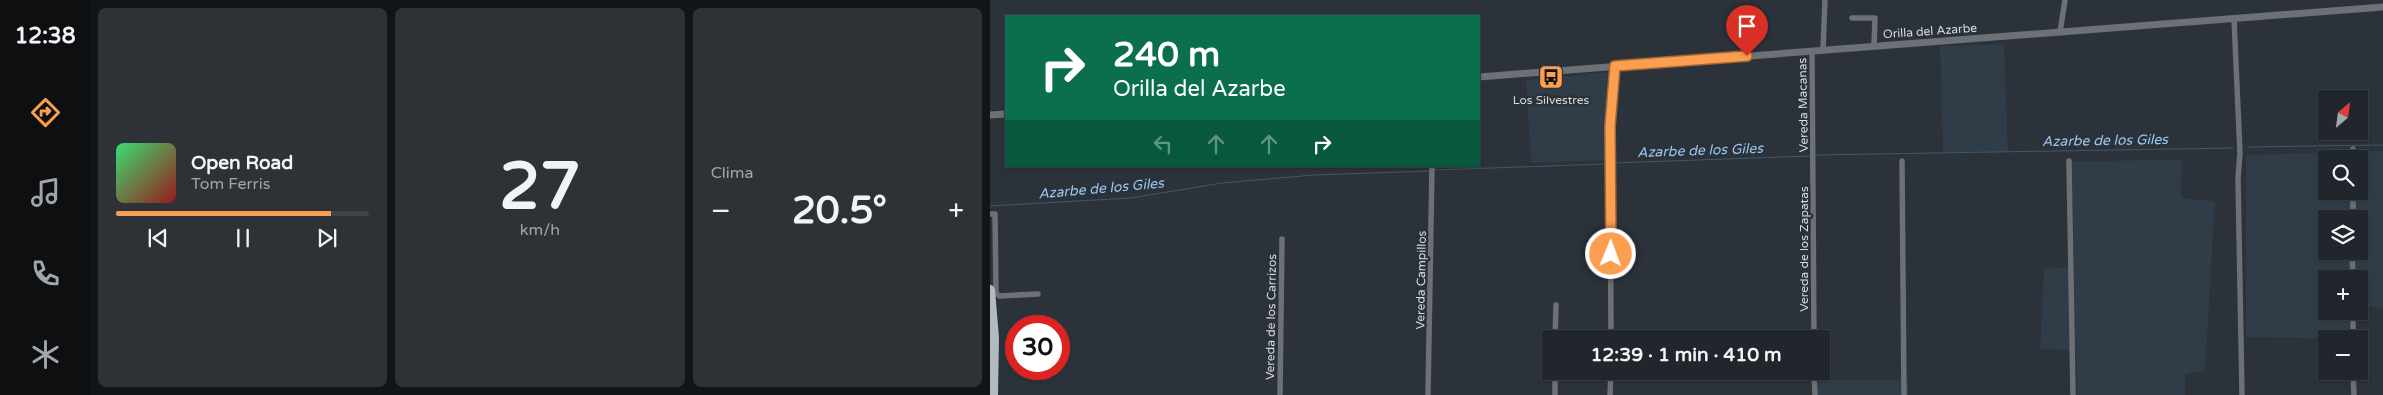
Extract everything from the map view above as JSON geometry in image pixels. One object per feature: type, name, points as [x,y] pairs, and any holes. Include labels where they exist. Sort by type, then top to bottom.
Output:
[{"type":"highway","points":[[990,290],[994,338],[993,395]]},
{"type":"street","points":[[1822,51],[1825,0]]},
{"type":"street","points":[[2060,32],[2064,0]]},
{"type":"street","name":"Orilla del Azarbe","points":[[1480,77],[2383,7]]},
{"type":"street","points":[[1852,18],[1875,18],[1874,46]]},
{"type":"street","points":[[2234,19],[2240,153],[2238,178],[2242,395]]},
{"type":"street","name":"Vereda Macanas","points":[[1812,51],[1814,158]]},
{"type":"street","points":[[1611,330],[1610,126],[1615,66]]},
{"type":"street","points":[[990,115],[1005,114]]},
{"type":"street","name":"Vereda de los Zapatas","points":[[1814,158],[1814,330]]},
{"type":"street","points":[[2069,160],[2072,395]]},
{"type":"street","points":[[1902,161],[1904,395]]},
{"type":"street","name":"Vereda Campillos","points":[[1428,395],[1432,167]]},
{"type":"street","points":[[990,214],[995,214],[996,293],[999,296],[1038,294]]},
{"type":"street","name":"Vereda de los Carrizos","points":[[1280,395],[1282,239]]},
{"type":"street","points":[[1555,330],[1556,305]]},
{"type":"street","points":[[1555,380],[1555,395]]},
{"type":"street","points":[[1610,395],[1611,380]]},
{"type":"street","points":[[1814,380],[1815,395]]},
{"type":"street","points":[[2354,380],[2354,395]]},
{"type":"shaded area","points":[[2004,44],[2008,152],[1943,153],[1940,46]]},
{"type":"shaded area","points":[[1611,72],[1607,160],[1531,163],[1526,80]]},
{"type":"shaded area","points":[[2368,151],[2383,151],[2383,308],[2368,306],[2368,270],[2318,270],[2318,320],[2349,320],[2349,330],[2318,330],[2318,338],[2246,337],[2246,155],[2318,153],[2318,200],[2368,200]]},
{"type":"shaded area","points":[[2182,160],[2181,198],[2215,201],[2205,371],[2185,374],[2185,395],[2077,395],[2076,350],[2040,349],[2044,269],[2074,267],[2072,161]]},
{"type":"shaded area","points":[[1818,380],[1908,380],[1908,395],[1817,395]]},
{"type":"waterway","name":"Azarbe de los Giles","points":[[2248,147],[2383,145]]},
{"type":"waterway","name":"Azarbe de los Giles","points":[[1816,155],[2233,148]]},
{"type":"waterway","name":"Azarbe de los Giles","points":[[1614,163],[1810,156]]},
{"type":"waterway","name":"Azarbe de los Giles","points":[[1434,170],[1607,164]]},
{"type":"waterway","name":"Azarbe de los Giles","points":[[990,206],[1131,198],[1222,183],[1314,175],[1430,171]]},
{"type":"place","name":"Los Silvestres","points":[[1551,77]]},
{"type":"route","points":[[1611,254],[1610,126],[1615,66],[1747,56]]}]
